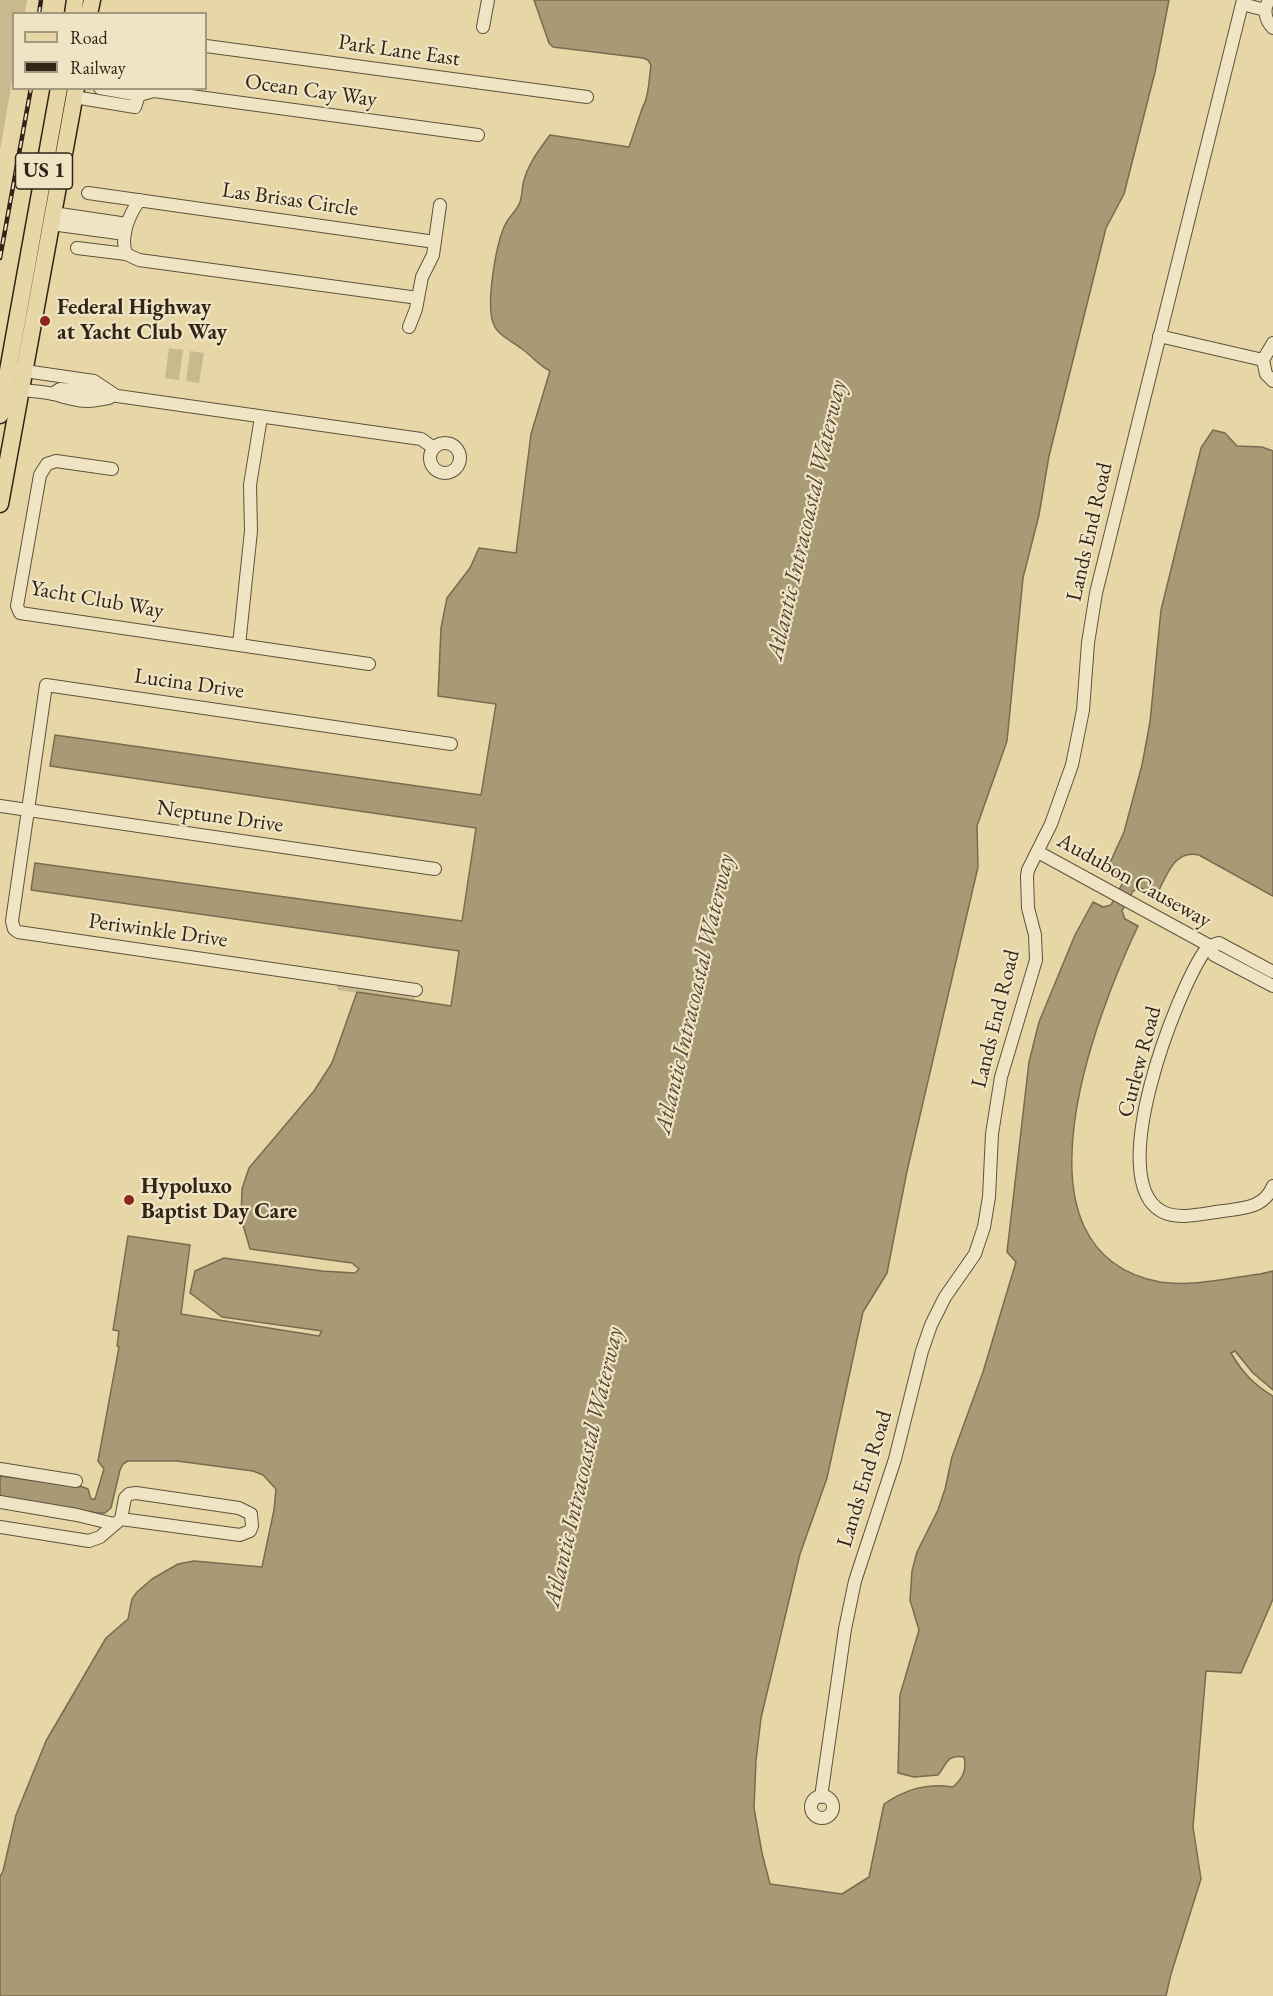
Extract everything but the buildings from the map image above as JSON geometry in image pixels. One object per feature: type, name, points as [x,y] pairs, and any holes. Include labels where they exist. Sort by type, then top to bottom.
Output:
[{"type":"main road","name":"US 1","points":[[0,504],[13,389],[59,90]]},
{"type":"main road","name":"US 1","points":[[16,370],[52,218],[75,93]]},
{"type":"main road","name":"US 1","points":[[0,416],[13,389]]},
{"type":"street","points":[[483,27],[488,0]]},
{"type":"street","points":[[1242,2],[1267,5],[1267,22],[1273,28]]},
{"type":"street","name":"Lands End Road","points":[[822,1797],[843,1643],[855,1581],[895,1459],[922,1351],[931,1325],[945,1297],[975,1254],[984,1227],[989,1197],[992,1134],[1001,1077],[1036,960],[1036,942],[1028,908],[1028,870],[1063,795],[1074,755],[1083,710],[1088,643],[1096,593],[1242,2]]},
{"type":"street","name":"Park Lane East","points":[[207,46],[587,97]]},
{"type":"street","name":"Ocean Cay Way","points":[[106,90],[137,101]]},
{"type":"street","name":"Ocean Cay Way","points":[[75,93],[137,101],[154,91],[478,135]]},
{"type":"street","name":"Las Brisas Circle","points":[[88,193],[435,242]]},
{"type":"street","points":[[126,254],[124,248],[126,229],[140,200]]},
{"type":"street","points":[[409,327],[422,277],[433,255],[440,205]]},
{"type":"street","points":[[52,218],[126,229]]},
{"type":"street","points":[[77,248],[126,254],[139,260],[418,298]]},
{"type":"street","points":[[1159,336],[1263,360]]},
{"type":"street","points":[[1273,343],[1263,360],[1266,374],[1273,381]]},
{"type":"street","points":[[16,370],[75,389],[90,402],[116,396],[421,439],[434,448]]},
{"type":"street","points":[[13,389],[52,394],[75,389],[94,381],[116,396]]},
{"type":"street","points":[[239,645],[251,531],[250,485],[261,417]]},
{"type":"street","name":"Yacht Club Way","points":[[112,469],[56,460],[47,464],[40,475],[17,606],[20,613],[369,664]]},
{"type":"street","name":"Lucina Drive","points":[[28,810],[46,685],[451,744]]},
{"type":"street","name":"Neptune Drive","points":[[0,806],[435,869]]},
{"type":"street","name":"Periwinkle Drive","points":[[28,810],[12,921],[14,929],[18,932],[416,990]]},
{"type":"street","name":"Audubon Causeway","points":[[1038,852],[1210,946],[1214,955],[1273,986]]},
{"type":"street","name":"Audubon Causeway","points":[[1210,946],[1219,943],[1273,972]]},
{"type":"street","name":"Curlew Road","points":[[1210,946],[1199,960],[1180,998],[1159,1054],[1142,1135],[1142,1186],[1146,1197],[1155,1207],[1174,1216],[1248,1208],[1263,1201],[1273,1186]]},
{"type":"street","points":[[0,1469],[76,1480]]},
{"type":"street","points":[[0,1502],[117,1521],[240,1535],[250,1531],[252,1519],[251,1514],[239,1508],[136,1493],[129,1494],[125,1498],[117,1521],[100,1537],[89,1540],[0,1527]]},
{"type":"shaded area","points":[[0,0],[27,0],[25,12],[12,12],[12,82],[0,150]]},
{"type":"shaded area","points":[[169,348],[183,350],[179,380],[165,378]]},
{"type":"shaded area","points":[[190,351],[204,353],[199,383],[186,381]]},
{"type":"shaded area","points":[[336,983],[408,994],[415,998],[415,1001],[338,990]]},
{"type":"water","name":"Atlantic Intracoastal Waterway","points":[[534,0],[1169,0],[1155,72],[1124,194],[1106,228],[1049,456],[1039,515],[1023,578],[1007,741],[977,826],[978,867],[907,1171],[887,1273],[863,1312],[827,1478],[800,1554],[761,1718],[754,1808],[770,1884],[842,1894],[869,1877],[884,1804],[900,1794],[917,1788],[953,1787],[963,1774],[964,1757],[958,1756],[951,1758],[938,1775],[914,1777],[898,1773],[900,1695],[919,1630],[910,1600],[912,1571],[917,1552],[938,1510],[952,1457],[983,1372],[1016,1262],[1007,1252],[1029,1062],[1039,1022],[1075,935],[1093,902],[1103,907],[1111,905],[1122,884],[1120,876],[1107,869],[1124,832],[1142,765],[1150,722],[1161,610],[1201,448],[1213,430],[1225,433],[1237,446],[1262,447],[1273,451],[1273,896],[1199,855],[1190,854],[1183,856],[1172,866],[1156,896],[1141,888],[1133,891],[1122,911],[1125,919],[1138,926],[1102,1015],[1085,1070],[1074,1126],[1073,1180],[1084,1226],[1112,1262],[1160,1282],[1172,1283],[1210,1281],[1273,1271],[1273,1390],[1253,1373],[1235,1351],[1231,1353],[1249,1378],[1273,1396],[1273,1599],[1241,1673],[1206,1671],[1193,1827],[1201,1879],[1166,1996],[0,1996],[0,1877],[16,1815],[46,1741],[106,1638],[128,1619],[132,1599],[152,1579],[178,1564],[194,1561],[262,1567],[276,1489],[263,1475],[253,1471],[177,1461],[128,1461],[120,1470],[111,1508],[105,1513],[96,1513],[0,1496],[0,1476],[83,1487],[88,1489],[91,1499],[95,1499],[104,1469],[98,1461],[119,1347],[117,1346],[119,1331],[113,1330],[128,1236],[190,1245],[181,1314],[319,1336],[322,1331],[222,1317],[190,1293],[195,1271],[224,1258],[322,1271],[355,1273],[359,1269],[352,1263],[250,1249],[241,1218],[242,1189],[249,1168],[314,1091],[332,1063],[357,992],[451,1006],[459,951],[31,890],[35,863],[462,921],[476,828],[50,766],[55,735],[481,795],[496,704],[438,696],[441,628],[447,598],[470,568],[479,548],[516,553],[531,434],[550,371],[502,335],[494,325],[491,290],[498,246],[505,225],[520,202],[527,170],[550,135],[629,147],[646,98],[651,65],[643,58],[553,47],[549,43]]},
{"type":"railway","points":[[39,12],[41,0]]},
{"type":"railway","points":[[0,258],[31,90]]},
{"type":"place","name":"Federal Highway at Yacht Club Way","points":[[45,321]]},
{"type":"place","name":"Hypoluxo Baptist Day Care","points":[[129,1200]]}]
